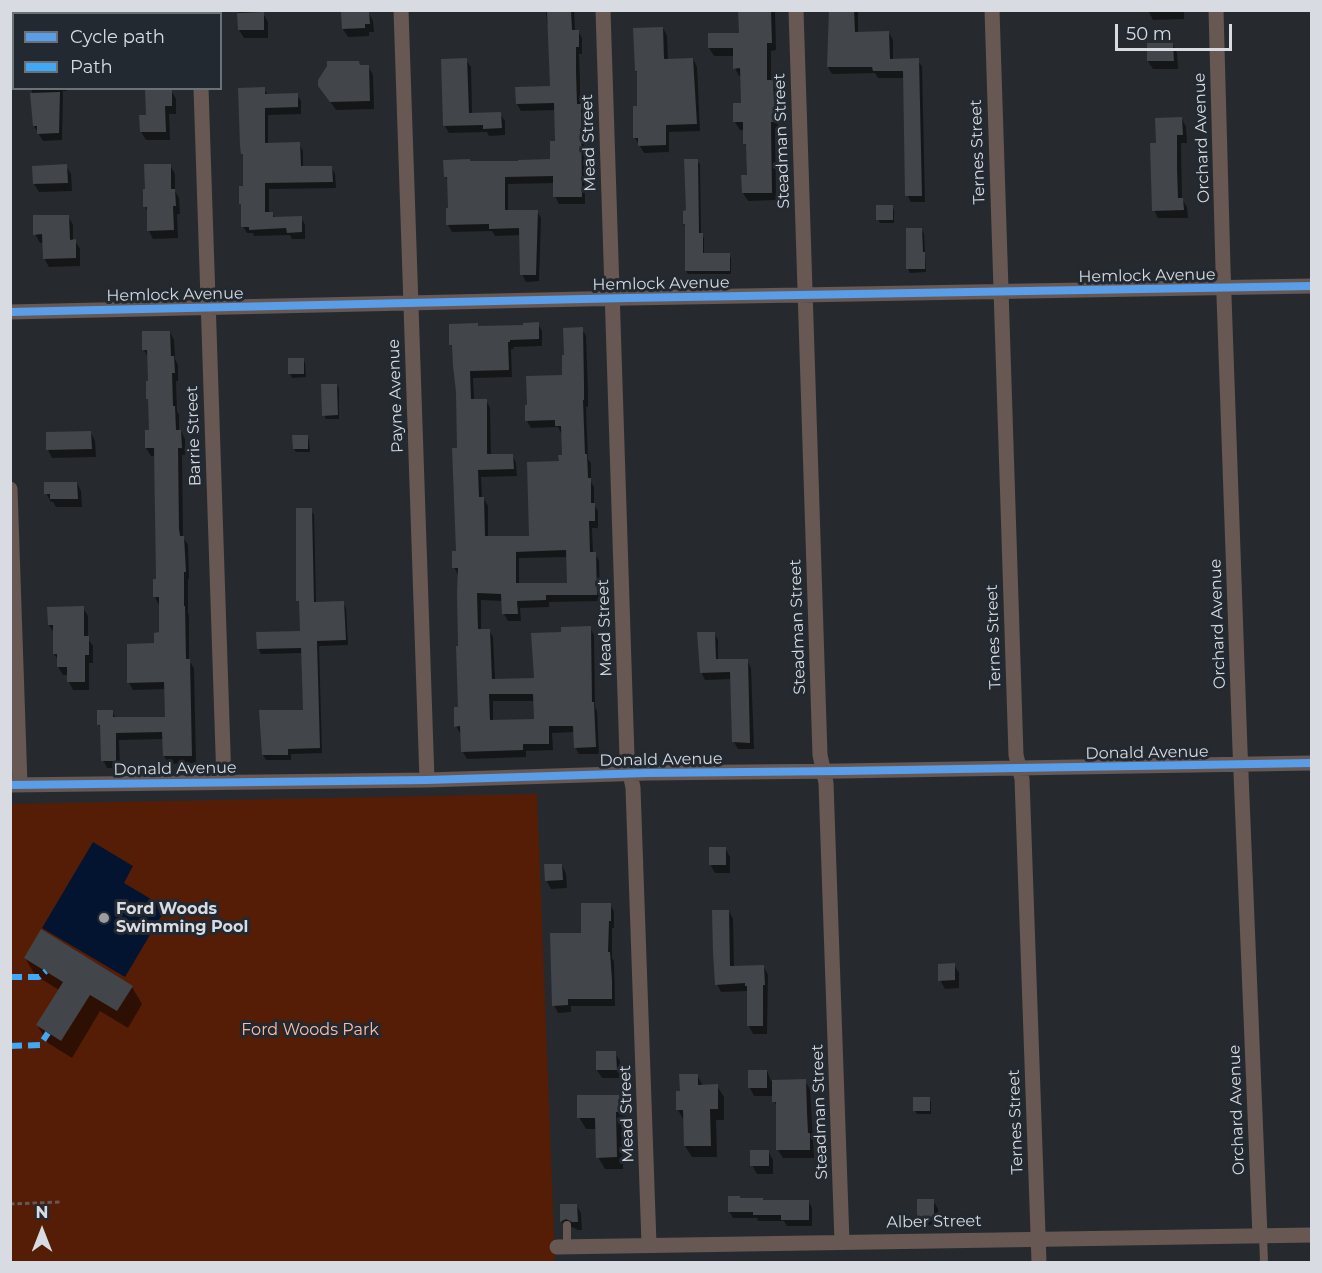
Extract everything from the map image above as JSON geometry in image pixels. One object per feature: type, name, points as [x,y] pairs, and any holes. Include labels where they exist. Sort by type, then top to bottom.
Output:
[{"type":"street","name":"Payne Avenue","points":[[402,10],[427,780]]},
{"type":"street","name":"Mead Street","points":[[603,10],[627,757],[633,788],[649,1244]]},
{"type":"street","name":"Steadman Street","points":[[796,10],[820,755],[826,783],[842,1242]]},
{"type":"street","name":"Ternes Street","points":[[992,10],[1016,755],[1022,779],[1039,1263]]},
{"type":"street","name":"Orchard Avenue","points":[[1216,10],[1241,764],[1262,1236]]},
{"type":"street","name":"Barrie Street","points":[[201,90],[224,782]]},
{"type":"street","name":"Hemlock Avenue","points":[[10,312],[1311,286]]},
{"type":"street","points":[[10,489],[15,785]]},
{"type":"street","name":"Donald Avenue","points":[[15,785],[427,780],[630,774],[1311,763]]},
{"type":"street","name":"Alber Street","points":[[562,1246],[1311,1235]]},
{"type":"lane","points":[[562,1246],[567,1225]]},
{"type":"lane","points":[[1262,1236],[1264,1263]]},
{"type":"path","points":[[10,1204],[61,1202]]},
{"type":"green space","name":"Ford Woods Park","points":[[537,794],[555,1262],[11,1262],[10,804]]},
{"type":"water","name":"Ford Woods Swimming Pool","points":[[93,842],[133,866],[124,883],[166,908],[125,977],[42,928]]},
{"type":"building","points":[[552,10],[571,10],[572,30],[579,30],[576,72],[577,104],[581,104],[582,197],[553,197],[553,176],[505,177],[505,210],[538,210],[536,275],[520,275],[519,228],[489,229],[489,224],[446,225],[447,177],[444,177],[443,160],[550,159],[550,141],[555,141],[554,103],[516,104],[515,87],[550,86],[547,12],[552,12]]},
{"type":"building","points":[[738,10],[771,10],[772,43],[767,43],[767,80],[773,80],[774,102],[774,122],[771,122],[772,193],[742,193],[741,175],[747,175],[746,144],[743,144],[743,122],[733,122],[733,103],[741,103],[740,68],[733,69],[733,48],[708,48],[708,33],[739,33]]},
{"type":"building","points":[[829,10],[854,10],[855,32],[889,31],[890,59],[919,58],[922,196],[905,196],[903,71],[873,71],[872,67],[827,67]]},
{"type":"building","points":[[369,11],[370,24],[365,24],[365,28],[342,29],[341,12]]},
{"type":"building","points":[[264,12],[264,30],[238,30],[237,13]]},
{"type":"building","points":[[663,27],[664,59],[693,58],[697,124],[666,125],[666,145],[638,146],[638,138],[633,138],[633,106],[637,106],[637,71],[635,71],[633,28]]},
{"type":"building","points":[[1147,43],[1173,43],[1174,61],[1147,61]]},
{"type":"building","points":[[467,58],[469,113],[501,112],[502,128],[483,129],[483,125],[443,126],[441,59]]},
{"type":"building","points":[[327,61],[359,61],[360,65],[369,65],[370,101],[330,102],[318,86],[318,80],[327,66]]},
{"type":"building","points":[[265,87],[265,94],[298,93],[298,107],[265,108],[265,143],[300,142],[301,166],[332,166],[333,182],[265,183],[265,212],[273,212],[273,217],[302,216],[302,232],[287,233],[286,228],[249,230],[249,227],[241,227],[239,186],[243,186],[243,154],[241,154],[240,146],[238,88]]},
{"type":"building","points":[[145,90],[172,90],[172,106],[165,106],[166,132],[140,132],[139,115],[146,115]]},
{"type":"building","points":[[60,92],[59,133],[37,134],[37,126],[33,126],[30,93]]},
{"type":"building","points":[[1182,117],[1183,135],[1177,135],[1177,168],[1178,198],[1183,198],[1184,210],[1152,211],[1150,143],[1156,143],[1155,118]]},
{"type":"building","points":[[684,159],[698,159],[699,233],[703,233],[703,253],[730,253],[730,271],[685,271]]},
{"type":"building","points":[[67,164],[68,183],[33,184],[32,166]]},
{"type":"building","points":[[144,164],[171,164],[171,189],[175,189],[176,206],[173,206],[174,230],[147,231],[147,207],[143,207]]},
{"type":"building","points":[[876,205],[893,205],[893,220],[876,220]]},
{"type":"building","points":[[33,215],[69,215],[70,240],[76,239],[76,258],[43,259],[42,234],[33,235]]},
{"type":"building","points":[[906,228],[922,228],[925,269],[906,269]]},
{"type":"building","points":[[539,322],[539,339],[508,342],[509,370],[470,371],[471,399],[487,399],[487,454],[513,454],[514,469],[478,470],[479,497],[484,497],[485,536],[529,536],[527,462],[559,461],[558,455],[562,455],[561,426],[555,426],[555,420],[525,421],[526,376],[562,375],[563,328],[583,327],[585,454],[587,454],[588,478],[591,478],[591,503],[595,503],[595,521],[589,521],[590,552],[596,552],[597,595],[546,595],[546,600],[517,601],[518,614],[502,614],[501,594],[477,593],[478,629],[490,629],[492,679],[534,678],[531,633],[561,632],[561,627],[591,626],[592,702],[594,702],[596,747],[574,748],[573,726],[549,726],[549,744],[523,744],[523,750],[461,752],[460,726],[454,727],[454,707],[458,707],[456,646],[458,646],[458,568],[452,568],[452,551],[456,551],[452,448],[457,448],[456,392],[452,345],[449,345],[449,324],[478,323],[478,326],[523,325],[523,323]],"holes":[[[566,550],[567,583],[516,583],[516,552]],[[489,694],[533,694],[534,719],[490,720]]]},
{"type":"building","points":[[142,331],[170,331],[171,356],[174,356],[173,406],[175,406],[176,430],[181,430],[182,448],[178,448],[179,529],[180,536],[184,536],[186,572],[184,572],[184,606],[186,659],[190,659],[192,756],[163,756],[162,732],[116,733],[116,761],[101,761],[100,725],[97,725],[97,710],[113,710],[113,717],[165,717],[164,682],[127,683],[127,644],[154,643],[154,633],[159,632],[159,597],[153,597],[153,579],[156,579],[154,448],[145,448],[145,430],[149,430],[148,399],[146,399],[146,381],[148,381],[147,350],[142,350]]},
{"type":"building","points":[[288,358],[304,358],[304,374],[288,374]]},
{"type":"building","points":[[321,384],[337,384],[338,415],[322,416]]},
{"type":"building","points":[[91,431],[92,449],[46,450],[46,432]]},
{"type":"building","points":[[292,435],[308,435],[308,449],[293,449]]},
{"type":"building","points":[[44,482],[77,482],[78,499],[50,499],[50,494],[44,494]]},
{"type":"building","points":[[296,508],[312,508],[314,602],[344,601],[346,640],[317,641],[320,748],[288,749],[288,755],[262,755],[259,710],[303,710],[301,648],[257,649],[256,632],[300,631],[299,601],[296,601]]},
{"type":"building","points":[[84,606],[84,636],[89,636],[89,655],[85,655],[85,682],[67,682],[67,667],[57,667],[57,654],[53,654],[53,625],[48,625],[47,607]]},
{"type":"building","points":[[697,632],[715,632],[716,659],[748,659],[750,743],[732,742],[730,672],[700,673]]},
{"type":"building","points":[[709,847],[726,847],[726,865],[709,865]]},
{"type":"building","points":[[544,864],[562,864],[563,880],[545,881]]},
{"type":"building","points":[[581,903],[611,903],[608,952],[610,952],[612,999],[568,999],[568,1005],[552,1006],[550,933],[581,933]]},
{"type":"building","points":[[712,910],[729,910],[730,966],[764,965],[763,1026],[747,1026],[747,986],[745,983],[715,985]]},
{"type":"building","points":[[41,929],[133,986],[117,1011],[90,995],[61,1041],[36,1025],[63,982],[24,958]]},
{"type":"building","points":[[955,963],[955,980],[938,981],[938,964]]},
{"type":"building","points":[[596,1051],[616,1051],[617,1070],[596,1070]]},
{"type":"building","points":[[748,1070],[767,1070],[767,1088],[748,1088]]},
{"type":"building","points":[[679,1074],[698,1074],[698,1085],[718,1084],[718,1109],[710,1109],[711,1146],[684,1146],[683,1110],[676,1110],[676,1091],[680,1091]]},
{"type":"building","points":[[806,1079],[810,1150],[776,1150],[776,1102],[772,1102],[772,1080]]},
{"type":"building","points":[[577,1095],[619,1095],[619,1112],[616,1112],[617,1157],[596,1158],[595,1118],[577,1118]]},
{"type":"building","points":[[913,1097],[930,1097],[930,1111],[913,1111]]},
{"type":"building","points":[[750,1150],[769,1150],[769,1166],[750,1166]]},
{"type":"building","points":[[728,1196],[763,1198],[763,1200],[809,1200],[809,1220],[781,1220],[781,1215],[728,1212]]},
{"type":"building","points":[[917,1199],[934,1199],[934,1217],[917,1217]]},
{"type":"building","points":[[560,1204],[577,1204],[578,1222],[566,1219],[560,1222]]},
{"type":"marked path","points":[[10,977],[39,977],[46,971]]},
{"type":"marked path","points":[[10,1046],[40,1045],[48,1033]]},
{"type":"cycle path","points":[[10,312],[1312,286]]},
{"type":"cycle path","points":[[10,785],[427,780],[647,773],[1312,763]]},
{"type":"place","name":"Ford Woods Swimming Pool","points":[[104,918]]}]
